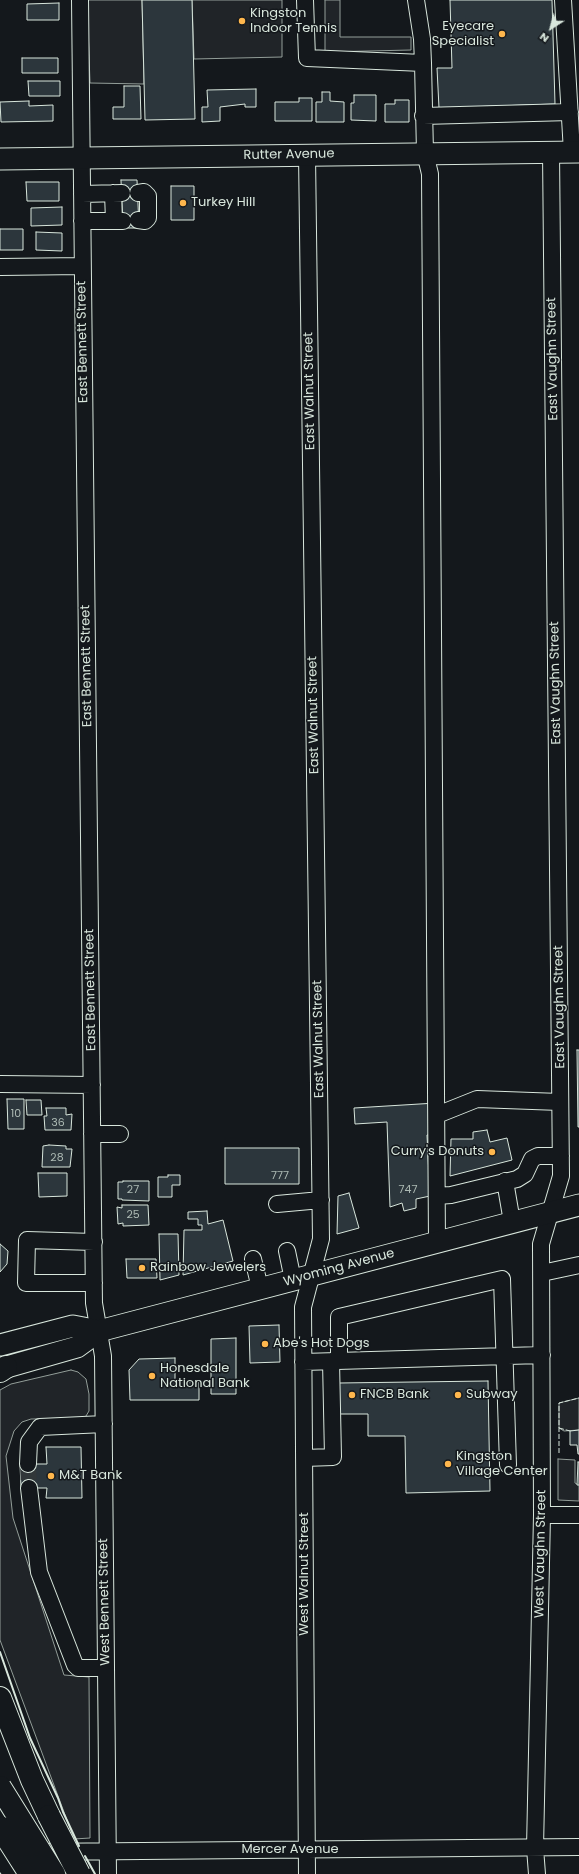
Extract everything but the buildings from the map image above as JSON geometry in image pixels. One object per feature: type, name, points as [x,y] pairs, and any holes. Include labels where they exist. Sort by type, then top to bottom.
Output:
[{"type":"highway","points":[[0,1698],[32,1780],[79,1874]]},
{"type":"highway","points":[[0,1787],[54,1874]]},
{"type":"highway","points":[[0,1827],[30,1874]]},
{"type":"highway","points":[[0,1852],[15,1874]]},
{"type":"main road","name":"Rutter Avenue","points":[[0,159],[81,159],[307,154],[576,152]]},
{"type":"main road","name":"Wyoming Avenue","points":[[2,1369],[77,1347],[99,1331],[512,1222],[579,1206]]},
{"type":"main road","name":"Wyoming Avenue","points":[[0,1345],[73,1326],[99,1331]]},
{"type":"street","name":"East Bennett Street","points":[[80,0],[94,1303],[99,1331]]},
{"type":"street","points":[[305,0],[307,58],[423,63]]},
{"type":"street","points":[[416,0],[422,39],[425,153],[430,174],[437,1242]]},
{"type":"street","points":[[563,0],[570,112],[576,152]]},
{"type":"street","points":[[423,116],[570,112]]},
{"type":"street","name":"East Vaughn Street","points":[[551,152],[561,1156],[561,1180],[551,1212]]},
{"type":"street","name":"East Walnut Street","points":[[302,1278],[321,1243],[307,154]]},
{"type":"street","points":[[82,221],[145,221],[148,218],[148,196],[144,192],[138,193]]},
{"type":"street","points":[[82,194],[117,193],[125,221]]},
{"type":"street","points":[[0,267],[82,266]]},
{"type":"street","points":[[0,1084],[92,1085]]},
{"type":"street","points":[[437,1115],[477,1099],[521,1102],[560,1102]]},
{"type":"street","points":[[92,1134],[120,1134]]},
{"type":"street","points":[[437,1196],[451,1195],[517,1179],[525,1174],[532,1160],[538,1156],[561,1156]]},
{"type":"street","points":[[505,1182],[512,1222]]},
{"type":"street","points":[[276,1204],[321,1200]]},
{"type":"street","name":"West Vaughn Street","points":[[536,1874],[542,1515],[541,1244],[551,1212]]},
{"type":"street","points":[[94,1242],[27,1240],[26,1282],[94,1283]]},
{"type":"street","points":[[287,1251],[302,1278]]},
{"type":"street","points":[[253,1260],[260,1288]]},
{"type":"street","points":[[542,1273],[579,1265]]},
{"type":"street","name":"West Walnut Street","points":[[302,1278],[307,1874]]},
{"type":"street","points":[[304,1458],[333,1458],[335,1361],[339,1317],[502,1279],[508,1465]]},
{"type":"street","name":"West Bennett Street","points":[[99,1331],[103,1356],[108,1874]]},
{"type":"street","points":[[303,1362],[542,1355]]},
{"type":"street","points":[[28,1464],[29,1442],[40,1427],[104,1424]]},
{"type":"street","points":[[29,1488],[39,1572],[74,1665],[78,1668],[106,1668]]},
{"type":"street","points":[[542,1515],[579,1515]]},
{"type":"street","name":"Mercer Avenue","points":[[0,1852],[579,1847]]},
{"type":"shaded area","points":[[87,0],[142,0],[144,84],[90,83]]},
{"type":"shaded area","name":"Kingston Indoor Tennis","points":[[192,0],[282,0],[282,57],[194,59]]},
{"type":"shaded area","points":[[325,0],[340,0],[340,37],[411,37],[411,50],[325,52]]},
{"type":"shaded area","points":[[71,1370],[78,1372],[86,1379],[89,1394],[89,1411],[86,1416],[83,1418],[31,1419],[22,1422],[14,1431],[6,1456],[13,1518],[64,1675],[89,1677],[90,1838],[74,1839],[0,1640],[0,1390],[11,1384]]},
{"type":"shaded area","points":[[579,1398],[579,1430],[564,1431],[559,1428],[559,1403]]},
{"type":"shaded area","points":[[558,1459],[575,1460],[575,1483],[579,1485],[579,1501],[558,1500]]},
{"type":"tunnel","points":[[28,1464],[29,1488]]},
{"type":"fence","points":[[559,1453],[559,1403],[579,1398]]},
{"type":"fence","points":[[559,1428],[570,1431]]},
{"type":"wall","points":[[0,1652],[30,1738],[79,1846]]},
{"type":"wall","points":[[85,1856],[95,1874]]},
{"type":"place","name":"Kingston Indoor Tennis","points":[[242,21]]},
{"type":"place","name":"Eyecare Specialist","points":[[502,34]]},
{"type":"place","name":"Turkey Hill","points":[[183,203]]},
{"type":"place","name":"Curry's Donuts","points":[[492,1152]]},
{"type":"place","name":"Rainbow Jewelers","points":[[142,1268]]},
{"type":"place","name":"Abe's Hot Dogs","points":[[265,1344]]},
{"type":"place","name":"Honesdale National Bank","points":[[152,1376]]},
{"type":"place","name":"FNCB Bank","points":[[352,1395]]},
{"type":"place","name":"Subway","points":[[458,1395]]},
{"type":"place","name":"Kingston Village Center","points":[[448,1464]]},
{"type":"place","name":"M&T Bank","points":[[51,1476]]}]
